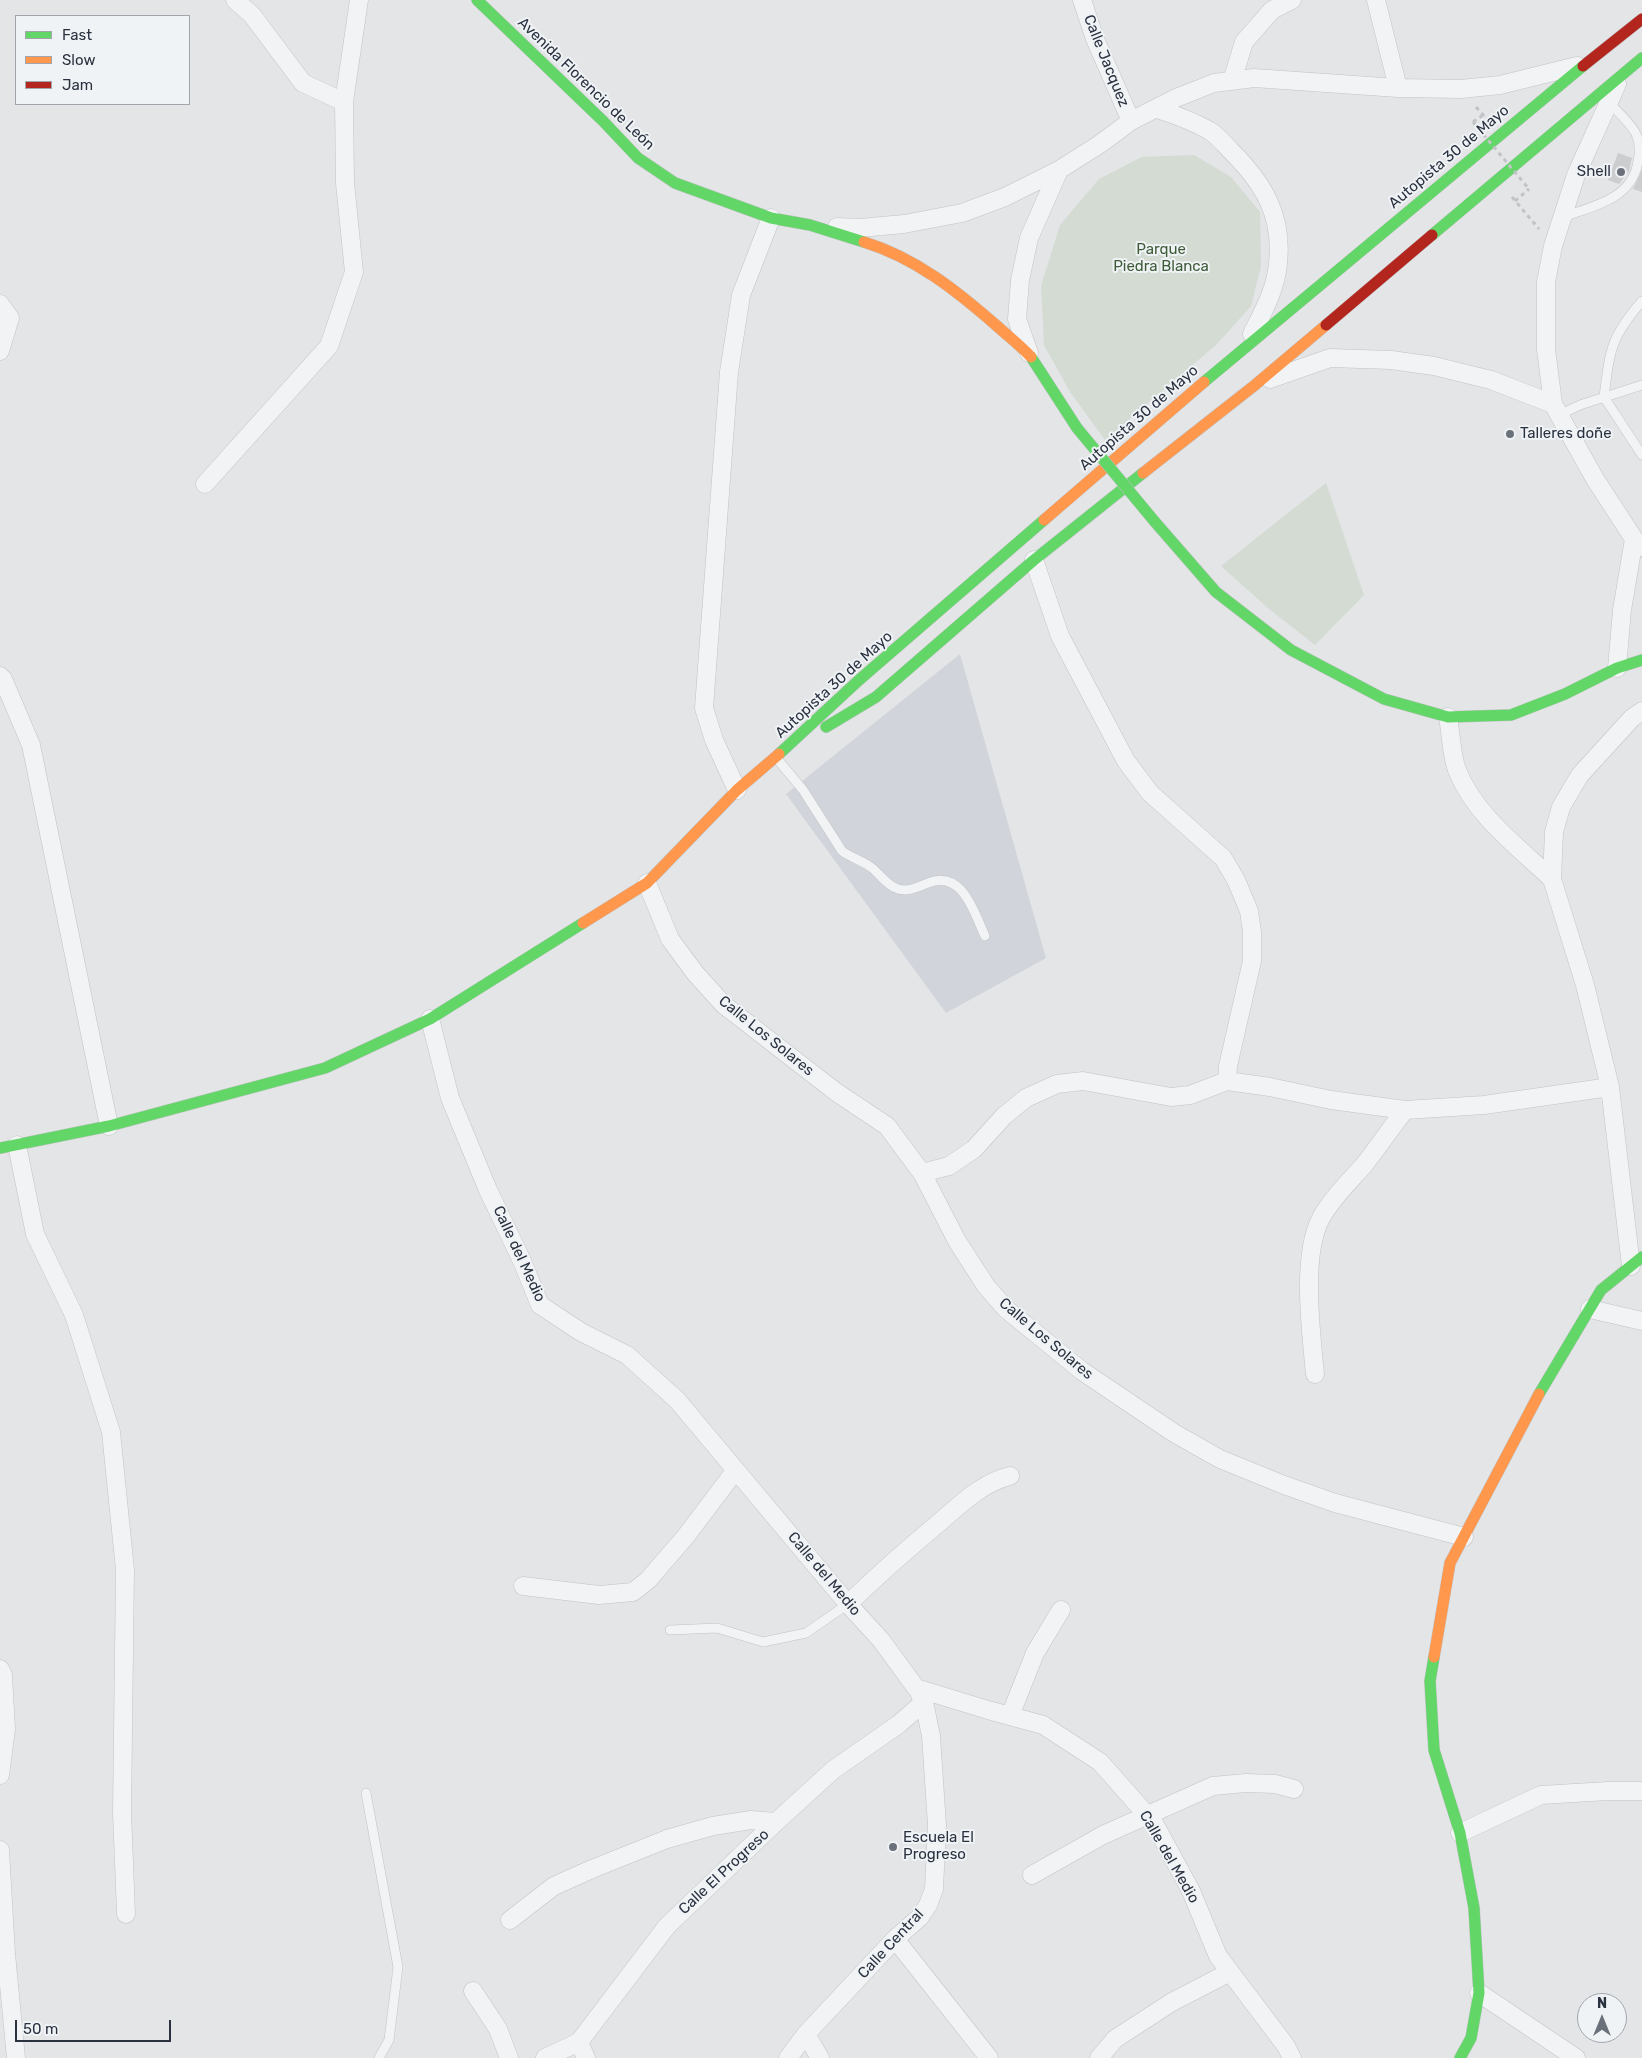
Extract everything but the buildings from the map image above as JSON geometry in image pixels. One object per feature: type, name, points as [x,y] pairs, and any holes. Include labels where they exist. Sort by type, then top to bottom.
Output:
[{"type":"main road","name":"Avenida Florencio de León","points":[[476,0],[603,121],[638,158],[675,183],[771,218],[810,225],[881,247],[923,268],[964,297],[1030,356],[1077,428],[1216,592],[1291,650],[1384,699],[1448,717],[1511,715],[1565,694],[1617,668],[1642,660]]},
{"type":"main road","name":"Autopista 30 de Mayo","points":[[778,756],[867,674],[1248,344],[1586,63],[1642,19]]},
{"type":"main road","name":"Autopista 30 de Mayo","points":[[778,756],[876,697],[1034,560],[1255,384],[1642,58]]},
{"type":"main road","points":[[9,1146],[109,1126],[325,1068],[430,1019],[646,883],[737,790],[778,756]]},
{"type":"main road","points":[[1460,2058],[1471,2038],[1479,1993],[1474,1908],[1460,1832],[1434,1750],[1430,1682],[1450,1563],[1531,1408],[1601,1290],[1636,1262]]},
{"type":"street","points":[[235,0],[252,15],[303,83],[344,102]]},
{"type":"street","points":[[206,484],[329,346],[354,272],[345,183],[344,102],[360,0]]},
{"type":"street","name":"Calle Jacquez","points":[[1082,0],[1095,39],[1131,121]]},
{"type":"street","points":[[1232,81],[1244,42],[1272,10],[1292,0]]},
{"type":"street","points":[[1376,0],[1398,88]]},
{"type":"street","points":[[810,225],[860,228],[904,224],[962,213],[1005,197],[1060,170],[1131,121],[1176,98],[1214,83],[1254,78],[1398,88],[1460,89],[1500,84],[1586,63]]},
{"type":"street","points":[[1617,668],[1622,610],[1638,543],[1596,479],[1556,409],[1546,349],[1546,282],[1554,246],[1576,175],[1621,76]]},
{"type":"street","points":[[1157,109],[1184,118],[1212,132],[1244,164],[1268,196],[1278,226],[1278,264],[1270,298],[1248,344]]},
{"type":"street","points":[[1030,356],[1018,319],[1020,280],[1029,238],[1060,170]]},
{"type":"street","points":[[737,790],[714,740],[704,708],[730,372],[741,295],[771,218]]},
{"type":"street","points":[[0,304],[10,318],[0,351]]},
{"type":"street","points":[[1255,384],[1330,358],[1391,360],[1434,366],[1491,380],[1556,409]]},
{"type":"street","points":[[1034,560],[1060,636],[1126,761],[1150,793],[1223,858],[1236,880],[1249,911],[1252,932],[1252,961],[1228,1066],[1228,1081]]},
{"type":"street","points":[[0,676],[3,679],[30,745],[109,1126]]},
{"type":"street","points":[[1448,717],[1457,769],[1468,790],[1488,818],[1552,878]]},
{"type":"street","points":[[1636,1262],[1610,1087],[1585,985],[1552,878],[1554,832],[1561,807],[1580,775],[1639,718]]},
{"type":"street","name":"Calle Los Solares","points":[[646,883],[670,939],[695,973],[724,1005],[836,1092],[886,1126],[922,1173],[957,1241],[986,1286],[1006,1310],[1082,1372],[1174,1434],[1220,1459],[1335,1503],[1464,1537]]},
{"type":"street","name":"Calle del Medio","points":[[430,1019],[450,1098],[488,1190],[522,1261],[540,1305],[581,1332],[627,1355],[677,1400],[789,1531],[848,1604],[881,1640],[920,1695],[1043,1725],[1100,1762],[1147,1815],[1191,1891],[1218,1956],[1286,2046],[1292,2058]]},
{"type":"street","points":[[922,1173],[949,1166],[974,1149],[1004,1116],[1026,1098],[1058,1084],[1083,1081],[1171,1097],[1190,1095],[1228,1081],[1270,1087],[1331,1100],[1405,1110],[1484,1105],[1610,1087]]},
{"type":"street","points":[[1315,1374],[1310,1280],[1312,1246],[1320,1219],[1340,1190],[1364,1165],[1405,1110]]},
{"type":"street","points":[[9,1146],[35,1234],[74,1315],[110,1432],[125,1570],[122,1812],[126,1914]]},
{"type":"street","points":[[1590,1309],[1642,1321]]},
{"type":"street","points":[[522,1586],[599,1595],[633,1592],[648,1580],[686,1536],[735,1470]]},
{"type":"street","points":[[848,1604],[964,1501],[997,1479],[1010,1476]]},
{"type":"street","points":[[1010,1716],[1035,1653],[1061,1610]]},
{"type":"street","points":[[0,1669],[3,1675],[6,1729],[0,1775]]},
{"type":"street","name":"Calle El Progreso","points":[[545,2058],[582,2050],[667,1926],[833,1770],[899,1724],[920,1695]]},
{"type":"street","name":"Calle Central","points":[[788,2058],[806,2034],[896,1938],[920,1917],[928,1905],[934,1889],[937,1824],[931,1736],[920,1695]]},
{"type":"street","points":[[1032,1875],[1103,1835],[1213,1786],[1246,1783],[1275,1784],[1294,1788]]},
{"type":"street","points":[[1460,1832],[1541,1796],[1608,1791],[1642,1791]]},
{"type":"street","points":[[510,1920],[554,1886],[592,1868],[667,1840],[713,1826],[751,1820],[776,1822]]},
{"type":"street","points":[[0,1852],[6,1954],[16,2058]]},
{"type":"street","points":[[896,1938],[988,2058]]},
{"type":"street","points":[[1099,2058],[1115,2039],[1172,2002],[1230,1972]]},
{"type":"street","points":[[473,1991],[498,2029],[509,2058]]},
{"type":"street","points":[[1479,1993],[1576,2058]]},
{"type":"street","points":[[806,2034],[820,2058]]},
{"type":"lane","points":[[1563,217],[1614,198],[1628,186],[1637,172],[1640,149],[1636,134],[1609,102]]},
{"type":"lane","points":[[1642,301],[1624,322],[1613,341],[1604,397],[1642,455]]},
{"type":"lane","points":[[1556,409],[1580,405],[1642,385]]},
{"type":"lane","points":[[778,756],[803,790],[842,851],[872,868],[885,882],[898,889],[909,891],[936,880],[948,881],[964,891],[985,936]]},
{"type":"lane","points":[[670,1630],[717,1628],[763,1642],[806,1633],[848,1604]]},
{"type":"lane","points":[[366,1793],[398,1967],[389,2040],[379,2058]]},
{"type":"path","points":[[1460,89],[1499,136]]},
{"type":"path","points":[[1483,115],[1473,122],[1529,190],[1515,201]]},
{"type":"path","points":[[1498,179],[1554,246]]},
{"type":"shaded area","points":[[960,654],[1046,958],[946,1013],[786,794]]},
{"type":"green space","name":"Parque Piedra Blanca","points":[[1194,155],[1231,177],[1260,212],[1261,266],[1251,306],[1217,344],[1105,440],[1070,392],[1044,345],[1041,286],[1060,225],[1099,179],[1142,157]]},
{"type":"green space","points":[[1326,483],[1364,595],[1315,645],[1269,609],[1221,566]]},
{"type":"traffic: fast","points":[[477,0],[603,121],[638,158],[675,183],[771,218],[810,225],[864,242]]},
{"type":"traffic: fast","points":[[1432,235],[1642,58]]},
{"type":"traffic: fast","points":[[1204,382],[1583,66]]},
{"type":"traffic: fast","points":[[1031,357],[1077,428]]},
{"type":"traffic: fast","points":[[1077,428],[1155,522]]},
{"type":"traffic: fast","points":[[826,727],[876,697],[1034,560],[1143,473]]},
{"type":"traffic: fast","points":[[779,754],[859,680],[1044,520]]},
{"type":"traffic: fast","points":[[1155,522],[1216,592],[1291,650],[1384,699],[1448,717],[1511,715],[1565,694],[1617,668],[1642,660]]},
{"type":"traffic: fast","points":[[0,1148],[109,1126],[325,1068],[430,1019],[583,923]]},
{"type":"traffic: fast","points":[[1539,1394],[1601,1290],[1642,1257]]},
{"type":"traffic: fast","points":[[1434,1657],[1430,1681],[1434,1750],[1460,1833],[1474,1908],[1479,1993],[1471,2038],[1460,2058]]},
{"type":"traffic: slow","points":[[864,242],[901,257],[951,288],[1031,357]]},
{"type":"traffic: slow","points":[[1143,473],[1255,385],[1326,325]]},
{"type":"traffic: slow","points":[[1044,520],[1204,382]]},
{"type":"traffic: slow","points":[[583,923],[647,883],[737,790],[779,754]]},
{"type":"traffic: slow","points":[[1434,1657],[1450,1563],[1539,1394]]},
{"type":"traffic: jam","points":[[1583,66],[1642,19]]},
{"type":"traffic: jam","points":[[1326,325],[1432,235]]},
{"type":"place","name":"Shell","points":[[1621,172]]},
{"type":"place","name":"Talleres doñe","points":[[1510,434]]},
{"type":"place","name":"Escuela El Progreso","points":[[893,1847]]}]
